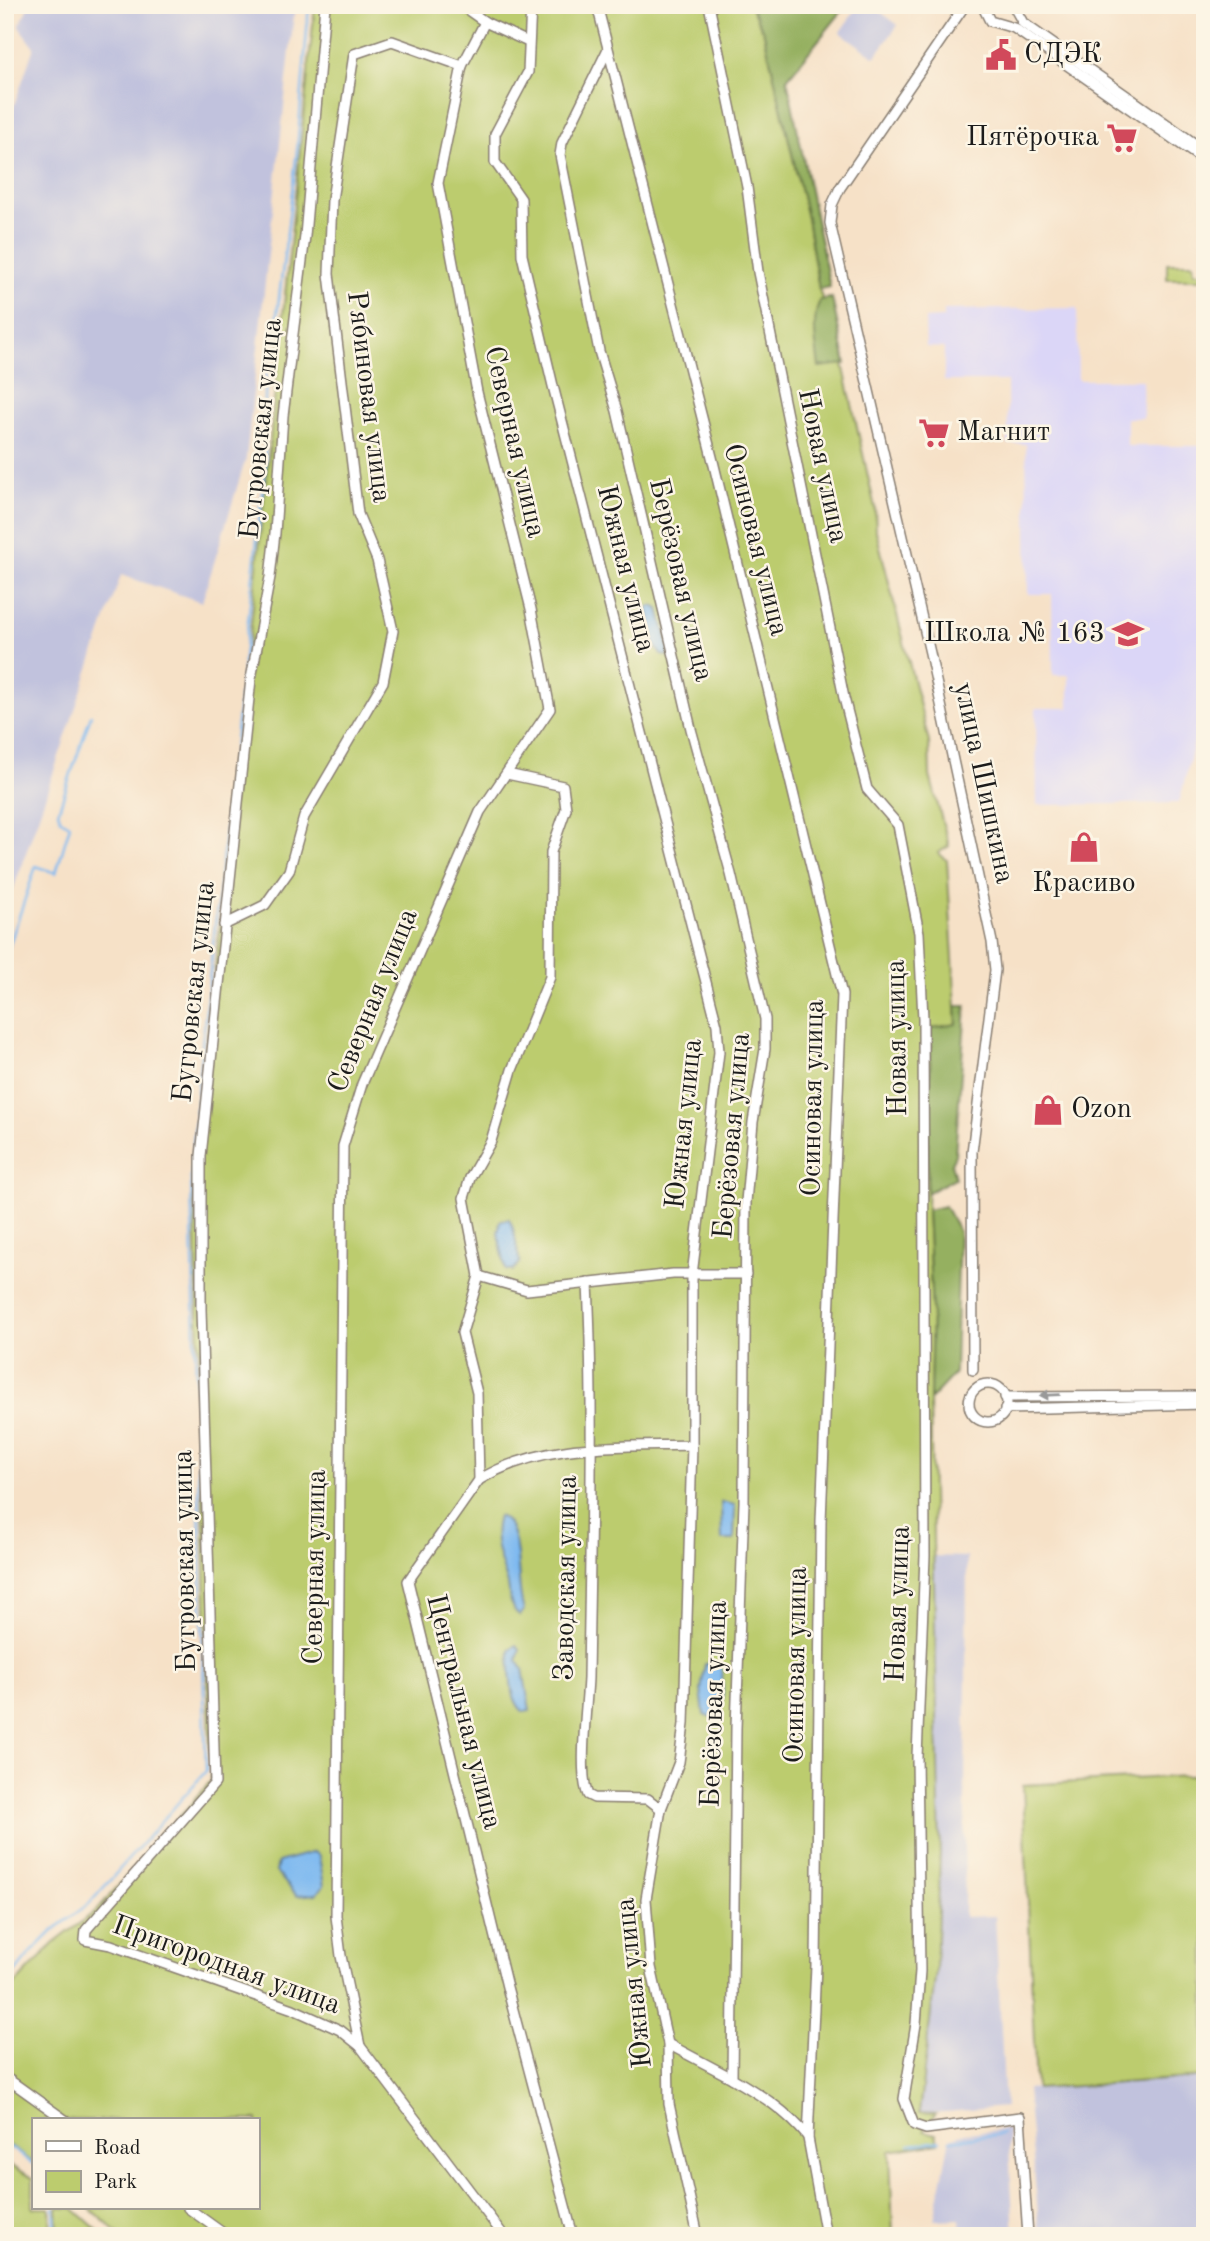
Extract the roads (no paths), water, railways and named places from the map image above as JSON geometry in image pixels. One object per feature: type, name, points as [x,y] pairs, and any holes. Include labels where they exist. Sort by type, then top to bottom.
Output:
[{"type":"street","name":"Бугровская улица","points":[[85,1940],[86,1930],[215,1783],[201,1309],[201,1157],[250,679],[270,578],[275,533],[283,416],[306,236],[325,5]]},
{"type":"street","points":[[461,5],[485,22],[528,42]]},
{"type":"street","name":"Южная улица","points":[[531,5],[528,72],[495,134],[495,162],[521,199],[522,256],[717,1025],[719,1052],[692,1275],[692,1445],[684,1724],[679,1762],[661,1809],[646,1899],[651,1967],[668,2044],[669,2104],[698,2236]]},
{"type":"street","name":"Осиновая улица","points":[[597,5],[712,457],[842,995],[821,1521],[816,1952],[808,2138],[826,2236]]},
{"type":"street","name":"Новая улица","points":[[709,5],[747,187],[758,272],[844,698],[867,789],[898,825],[919,933],[923,1019],[925,1556],[917,1757],[920,1970],[916,2024],[904,2099],[914,2125],[926,2129],[1020,2117],[1028,2236]]},
{"type":"street","name":"улица Шишкина","points":[[965,5],[840,188],[832,205],[830,223],[937,680],[992,942],[995,970],[972,1152],[973,1370]]},
{"type":"street","points":[[982,5],[990,21],[1014,28],[1205,161]]},
{"type":"street","points":[[1013,5],[1023,23],[1205,151]]},
{"type":"street","name":"Северная улица","points":[[360,2046],[336,1916],[344,1146],[362,1084],[480,812],[550,709],[531,610],[477,392],[438,183],[462,66],[485,22]]},
{"type":"street","name":"Рябиновая улица","points":[[224,925],[265,905],[289,871],[304,817],[383,682],[393,631],[377,560],[358,514],[329,274],[332,200],[354,54],[391,41],[462,66]]},
{"type":"street","name":"Берёзовая улица","points":[[607,51],[562,143],[560,155],[599,351],[617,411],[691,729],[732,873],[765,1019],[765,1049],[753,1122],[746,1202],[732,2078]]},
{"type":"street","points":[[479,1480],[477,1393],[462,1333],[479,1276],[464,1198],[470,1178],[491,1141],[512,1070],[550,977],[551,852],[566,809],[563,786],[508,774]]},
{"type":"street","points":[[479,1276],[527,1290],[621,1278],[746,1274]]},
{"type":"street","name":"Заводская улица","points":[[587,1283],[592,1447],[585,1788],[594,1798],[648,1799],[661,1809]]},
{"type":"street","points":[[984,1384],[997,1387],[1005,1397],[1006,1409],[998,1419],[985,1422],[973,1415],[969,1403],[973,1391],[984,1384]]},
{"type":"street","points":[[1005,1397],[1205,1396]]},
{"type":"street","points":[[1006,1409],[1205,1404]]},
{"type":"street","points":[[479,1480],[496,1469],[533,1457],[592,1447],[692,1445]]},
{"type":"street","name":"Центральная улица","points":[[479,1480],[408,1581],[507,1987],[573,2236]]},
{"type":"street","name":"Пригородная улица","points":[[85,1940],[111,1945],[293,2009],[340,2030],[360,2046],[504,2236]]},
{"type":"street","points":[[668,2044],[732,2078],[776,2106],[794,2120],[808,2138]]},
{"type":"street","points":[[5,2077],[62,2118]]},
{"type":"street","points":[[191,2210],[227,2236]]},
{"type":"water","points":[[648,607],[659,609],[670,652],[667,656],[661,655],[654,644]]},
{"type":"water","points":[[509,1219],[520,1262],[513,1271],[506,1270],[498,1234],[500,1221]]},
{"type":"water","points":[[721,1502],[735,1505],[734,1540],[722,1540]]},
{"type":"water","points":[[498,1516],[512,1531],[515,1544],[524,1610],[520,1616],[511,1604],[497,1549],[495,1533]]},
{"type":"water","points":[[516,1645],[520,1649],[517,1660],[523,1669],[530,1711],[524,1712],[515,1700],[511,1683],[510,1649]]},
{"type":"water","points":[[705,1664],[721,1666],[723,1687],[723,1701],[714,1719],[704,1715],[701,1690]]},
{"type":"water","points":[[314,1852],[319,1856],[324,1886],[316,1894],[297,1896],[276,1872],[278,1862]]},
{"type":"waterway","points":[[5,1985],[28,1956],[55,1929],[90,1903],[206,1771],[191,1178],[198,1083],[265,465],[267,370],[277,315],[297,151],[309,5]]},
{"type":"waterway","points":[[5,958],[36,866],[56,873],[70,825],[61,820],[58,812],[91,715]]},
{"type":"waterway","points":[[951,2140],[1002,2134]]},
{"type":"waterway","points":[[909,2145],[940,2141]]},
{"type":"waterway","points":[[5,2144],[32,2163]]},
{"type":"waterway","points":[[54,2210],[56,2236]]},
{"type":"place","name":"СДЭК","points":[[1001,55]]},
{"type":"place","name":"Пятёрочка","points":[[1122,138]]},
{"type":"place","name":"Магнит","points":[[934,433]]},
{"type":"place","name":"Школа № 163","points":[[1128,634]]},
{"type":"place","name":"Красиво","points":[[1084,847]]},
{"type":"place","name":"Ozon","points":[[1048,1110]]}]
